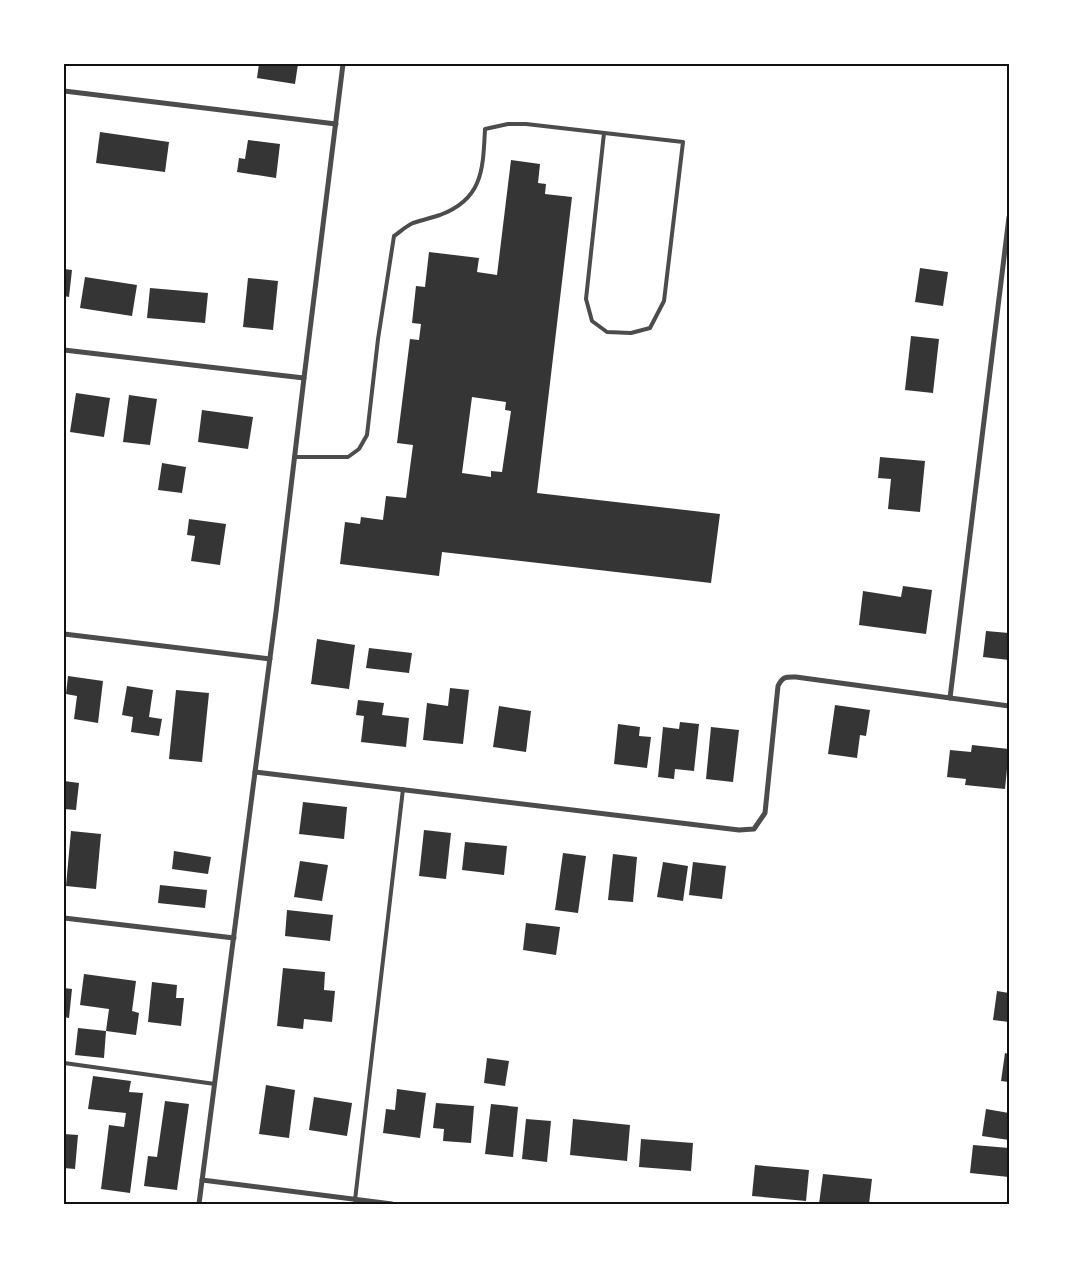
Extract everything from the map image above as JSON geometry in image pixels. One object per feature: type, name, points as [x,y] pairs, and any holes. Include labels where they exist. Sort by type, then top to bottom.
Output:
[{"type":"street","points":[[199,1204],[270,659],[343,64]]},
{"type":"street","points":[[64,91],[336,124]]},
{"type":"street","points":[[950,698],[1009,217]]},
{"type":"street","points":[[64,350],[304,378]]},
{"type":"street","points":[[64,634],[270,659]]},
{"type":"street","points":[[255,772],[739,830],[754,829],[765,813],[778,686],[781,679],[785,677],[1009,706]]},
{"type":"street","points":[[64,918],[234,938]]},
{"type":"street","points":[[202,1180],[392,1204]]},
{"type":"lane","points":[[294,457],[348,457],[359,449],[367,435],[378,339],[394,236],[412,224],[440,215],[463,204],[479,181],[484,158],[485,129],[508,124],[526,124],[683,142],[664,301],[650,328],[631,333],[606,332],[592,321],[586,299],[604,133]]},
{"type":"lane","points":[[355,1200],[403,790]]},
{"type":"lane","points":[[64,1063],[215,1084]]},
{"type":"building","points":[[259,64],[298,64],[295,84],[257,78]]},
{"type":"building","points":[[100,132],[169,142],[165,172],[96,163]]},
{"type":"building","points":[[248,140],[280,144],[276,178],[237,172],[239,158],[245,159]]},
{"type":"building","points":[[511,160],[540,164],[538,183],[546,184],[545,194],[572,197],[537,493],[720,514],[711,583],[442,552],[439,576],[340,564],[345,522],[360,524],[361,517],[383,520],[386,496],[406,498],[413,445],[397,443],[410,339],[419,340],[421,324],[412,323],[416,286],[425,287],[429,252],[479,258],[477,272],[497,275]],"holes":[[[472,397],[506,402],[505,410],[511,411],[502,472],[491,471],[491,477],[462,473]]]},
{"type":"building","points":[[920,268],[948,272],[943,306],[915,302]]},
{"type":"building","points":[[64,269],[72,270],[69,297],[64,296]]},
{"type":"building","points":[[85,277],[137,285],[132,316],[80,308]]},
{"type":"building","points":[[248,278],[278,281],[273,330],[243,327]]},
{"type":"building","points":[[150,288],[208,293],[205,323],[147,318]]},
{"type":"building","points":[[911,336],[939,339],[933,393],[905,390]]},
{"type":"building","points":[[76,393],[110,398],[104,437],[70,432]]},
{"type":"building","points":[[129,395],[157,399],[150,445],[123,442]]},
{"type":"building","points":[[202,410],[253,417],[248,449],[198,442]]},
{"type":"building","points":[[880,457],[925,461],[920,512],[888,509],[891,479],[878,478]]},
{"type":"building","points":[[162,463],[186,467],[182,493],[158,490]]},
{"type":"building","points":[[189,519],[226,524],[220,565],[191,561],[195,536],[187,535]]},
{"type":"building","points":[[903,586],[932,590],[926,634],[859,625],[863,591],[901,597]]},
{"type":"building","points":[[986,631],[1009,633],[1009,660],[983,657]]},
{"type":"building","points":[[317,639],[355,645],[349,689],[311,684]]},
{"type":"building","points":[[369,648],[412,653],[409,673],[366,668]]},
{"type":"building","points":[[68,676],[103,681],[98,723],[74,719],[77,696],[66,694]]},
{"type":"building","points":[[127,686],[153,690],[149,717],[162,719],[159,736],[131,732],[133,717],[122,715]]},
{"type":"building","points":[[450,688],[469,690],[463,744],[423,740],[427,703],[448,706]]},
{"type":"building","points":[[176,690],[209,693],[202,762],[169,759]]},
{"type":"building","points":[[358,700],[384,703],[382,715],[409,718],[406,747],[361,742],[364,716],[356,715]]},
{"type":"building","points":[[835,705],[870,710],[866,736],[860,735],[857,758],[828,754]]},
{"type":"building","points":[[499,706],[531,711],[526,752],[493,747]]},
{"type":"building","points":[[680,722],[699,724],[694,771],[675,769],[674,779],[658,777],[663,727],[679,729]]},
{"type":"building","points":[[618,724],[640,727],[639,736],[651,737],[647,768],[614,764]]},
{"type":"building","points":[[711,727],[739,730],[733,782],[706,779]]},
{"type":"building","points":[[972,745],[1009,749],[1005,789],[965,785],[966,779],[947,777],[950,750],[971,752]]},
{"type":"building","points":[[64,781],[79,783],[76,810],[64,809]]},
{"type":"building","points":[[303,802],[347,807],[344,839],[299,834]]},
{"type":"building","points":[[424,830],[451,833],[446,879],[419,876]]},
{"type":"building","points":[[71,831],[101,834],[96,889],[66,886]]},
{"type":"building","points":[[465,842],[507,846],[504,875],[462,870]]},
{"type":"building","points":[[174,851],[211,857],[208,874],[172,869]]},
{"type":"building","points":[[563,853],[586,856],[578,913],[555,910]]},
{"type":"building","points":[[613,854],[637,857],[633,902],[608,900]]},
{"type":"building","points":[[300,861],[328,865],[322,901],[294,897]]},
{"type":"building","points":[[663,862],[688,866],[683,901],[657,897]]},
{"type":"building","points":[[693,862],[726,866],[722,899],[689,895]]},
{"type":"building","points":[[160,885],[207,890],[205,908],[158,903]]},
{"type":"building","points":[[287,910],[333,915],[330,941],[285,936]]},
{"type":"building","points":[[526,923],[560,927],[556,955],[523,950]]},
{"type":"building","points":[[283,968],[325,972],[324,990],[335,991],[332,1022],[304,1019],[303,1029],[277,1026]]},
{"type":"building","points":[[84,974],[136,981],[132,1011],[139,1013],[136,1035],[106,1031],[109,1009],[80,1005]]},
{"type":"building","points":[[152,982],[177,985],[176,998],[184,998],[181,1026],[148,1022]]},
{"type":"building","points":[[64,988],[72,989],[69,1018],[64,1017]]},
{"type":"building","points":[[997,991],[1009,993],[1009,1022],[993,1020]]},
{"type":"building","points":[[78,1028],[106,1031],[104,1058],[75,1055]]},
{"type":"building","points":[[1005,1053],[1009,1054],[1009,1082],[1001,1081]]},
{"type":"building","points":[[487,1058],[509,1061],[505,1086],[484,1083]]},
{"type":"building","points":[[93,1076],[131,1081],[129,1092],[143,1093],[130,1193],[101,1189],[109,1125],[124,1127],[126,1113],[88,1109]]},
{"type":"building","points":[[266,1085],[295,1090],[289,1138],[259,1134]]},
{"type":"building","points":[[397,1089],[426,1093],[420,1138],[383,1133],[386,1109],[395,1110]]},
{"type":"building","points":[[314,1097],[352,1103],[347,1136],[309,1130]]},
{"type":"building","points":[[165,1101],[189,1104],[177,1190],[144,1186],[148,1156],[157,1157]]},
{"type":"building","points":[[436,1103],[474,1106],[471,1143],[443,1141],[444,1129],[433,1128]]},
{"type":"building","points":[[491,1104],[518,1107],[513,1157],[485,1154]]},
{"type":"building","points":[[986,1109],[1009,1113],[1009,1140],[982,1136]]},
{"type":"building","points":[[526,1119],[551,1121],[547,1162],[522,1159]]},
{"type":"building","points":[[573,1119],[630,1125],[627,1161],[570,1155]]},
{"type":"building","points":[[64,1134],[78,1135],[75,1169],[64,1168]]},
{"type":"building","points":[[641,1139],[693,1143],[691,1171],[639,1167]]},
{"type":"building","points":[[973,1145],[1009,1148],[1009,1177],[970,1173]]},
{"type":"building","points":[[755,1165],[809,1170],[806,1201],[752,1196]]},
{"type":"building","points":[[823,1174],[872,1179],[869,1204],[819,1204]]}]
